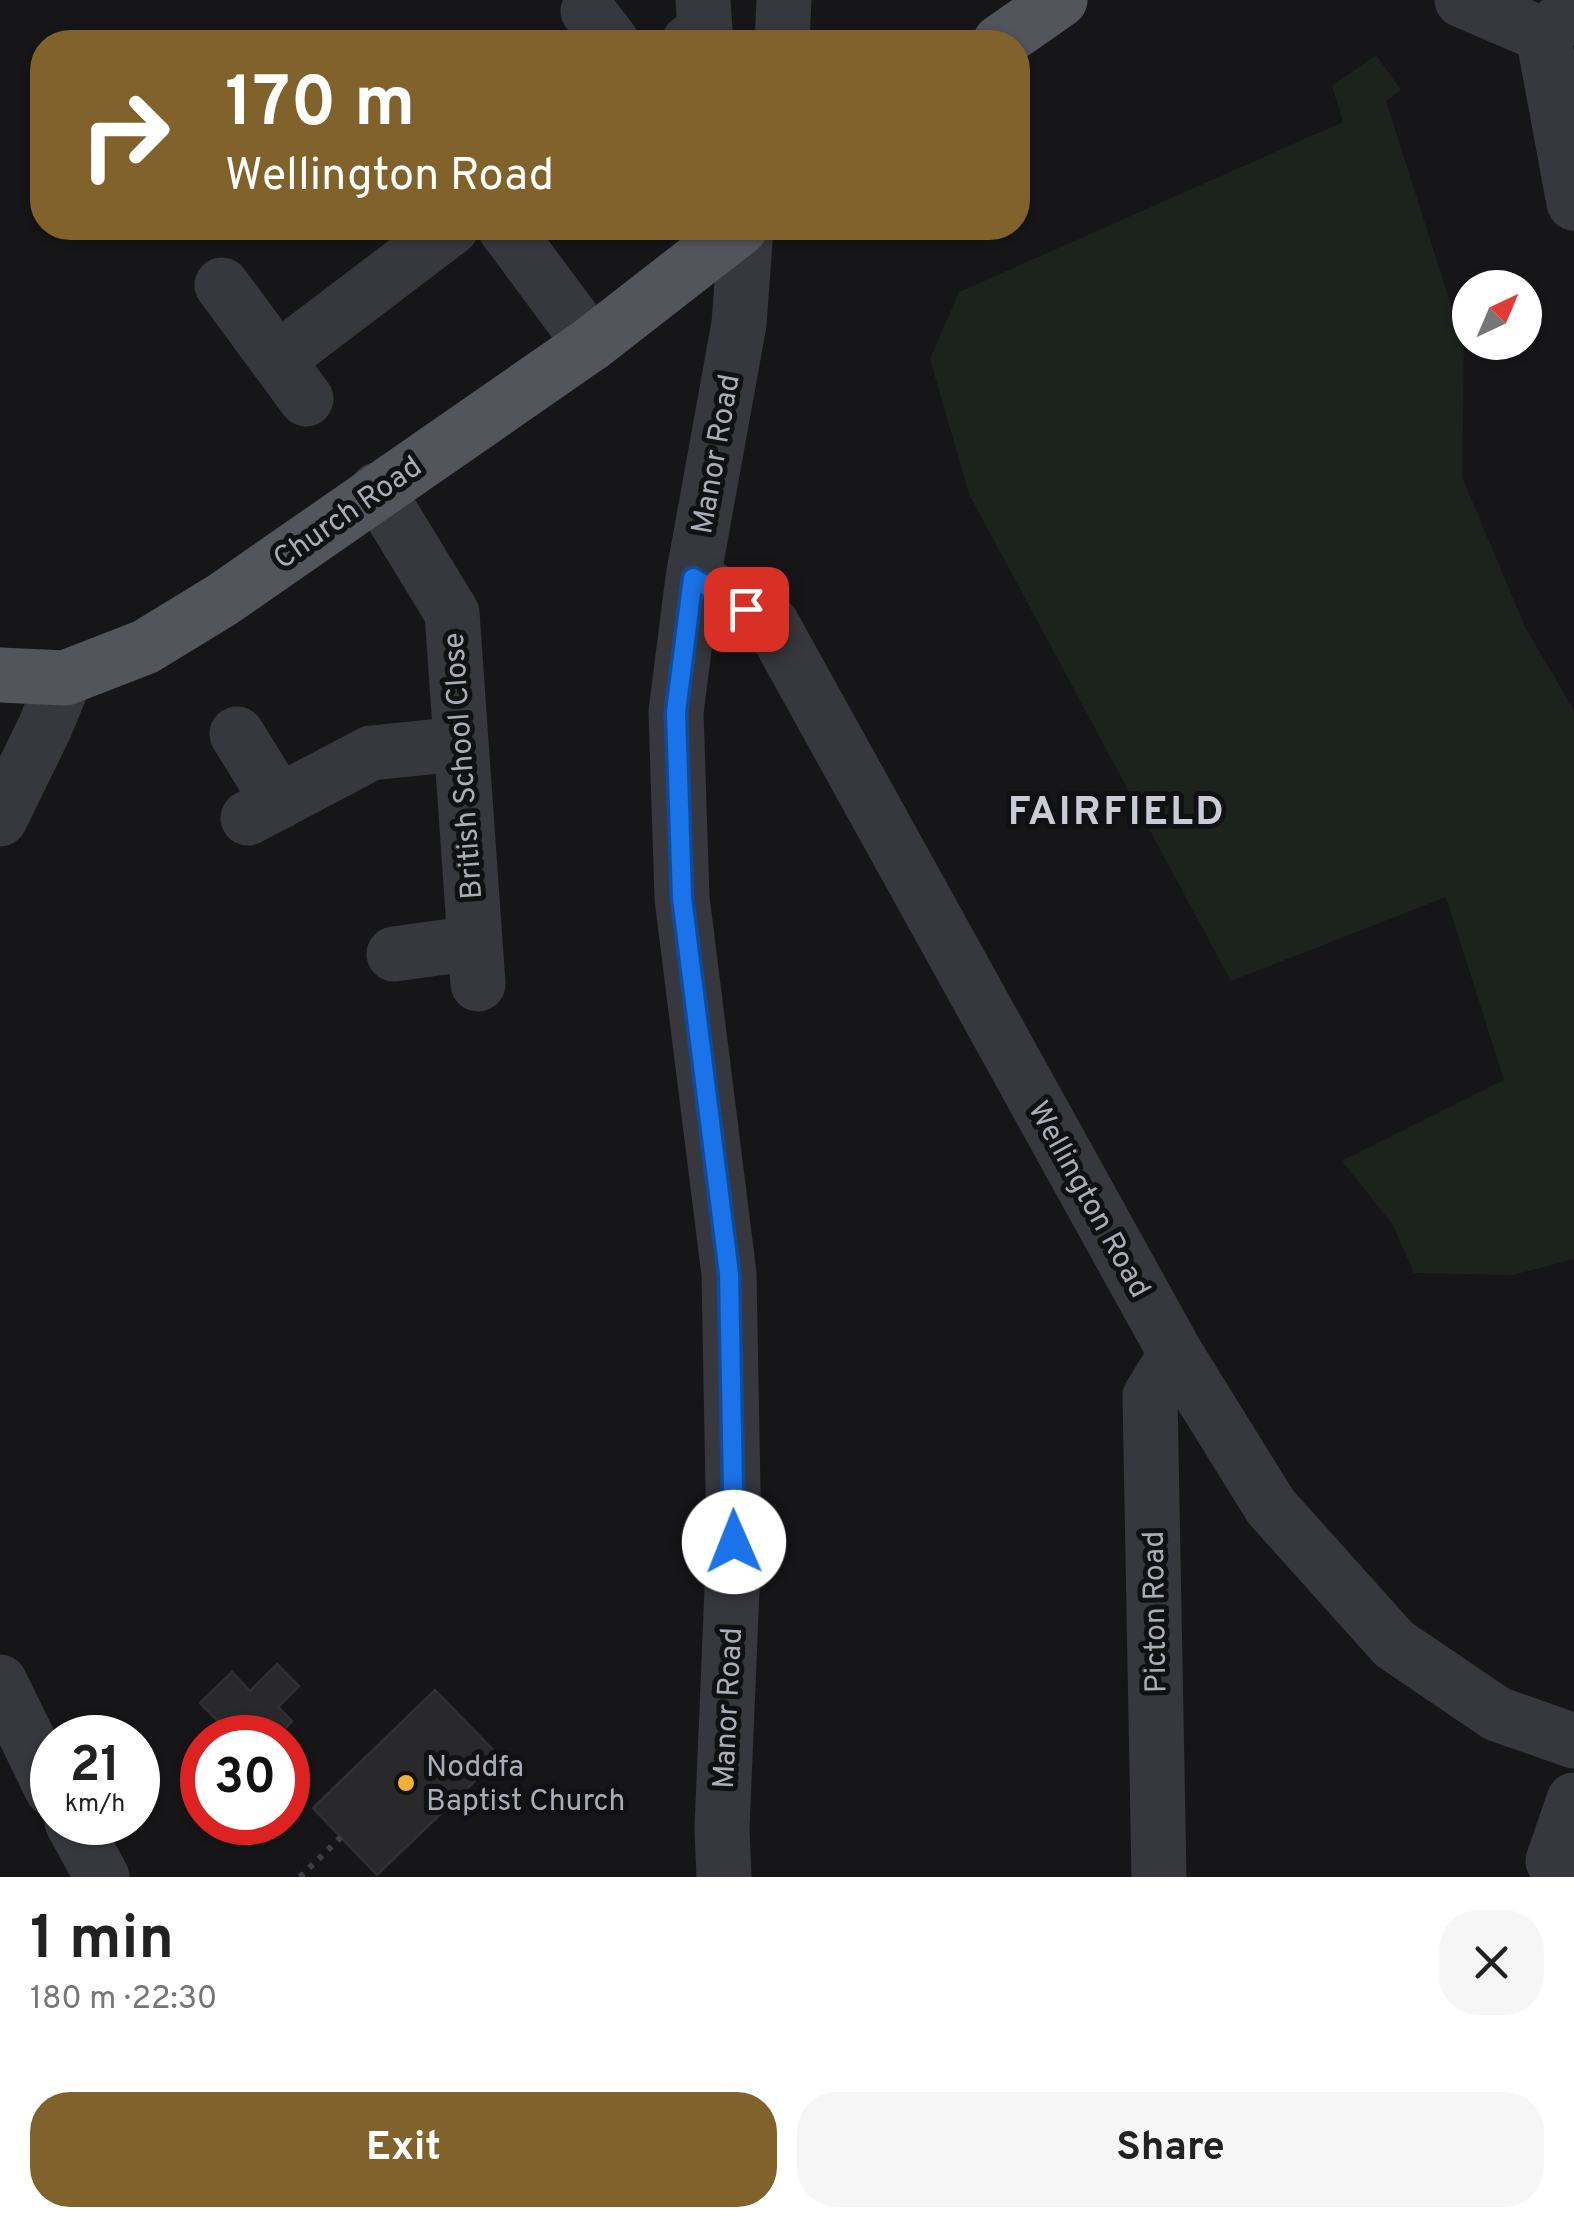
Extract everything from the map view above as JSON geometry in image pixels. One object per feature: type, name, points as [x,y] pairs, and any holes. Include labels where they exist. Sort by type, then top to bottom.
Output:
[{"type":"main road","points":[[1017,30],[1060,0]]},
{"type":"main road","name":"Church Road","points":[[64,678],[145,648],[222,600],[590,344],[728,240]]},
{"type":"main road","points":[[0,675],[64,678]]},
{"type":"street","points":[[783,30],[784,0]]},
{"type":"street","points":[[1462,0],[1559,23],[1574,203]]},
{"type":"street","points":[[222,285],[292,380],[438,240]]},
{"type":"street","points":[[514,240],[590,344]]},
{"type":"street","name":"Manor Road","points":[[724,1877],[722,1828],[734,1542],[729,1274],[682,898],[676,712],[693,578],[739,324],[743,240]]},
{"type":"street","name":"British School Close","points":[[377,490],[452,613],[476,964],[394,954]]},
{"type":"street","name":"Wellington Road","points":[[693,578],[772,624],[1176,1354],[1271,1506],[1394,1644],[1496,1714],[1574,1741]]},
{"type":"street","points":[[0,819],[64,678]]},
{"type":"street","points":[[237,734],[263,810],[371,753],[460,744]]},
{"type":"street","name":"Picton Road","points":[[1158,1877],[1150,1396],[1176,1354]]},
{"type":"street","points":[[0,1682],[30,1749]]},
{"type":"street","points":[[1553,1861],[1574,1800]]},
{"type":"street","points":[[85,1845],[102,1877]]},
{"type":"path","points":[[300,1877],[340,1837]]},
{"type":"shaded area","points":[[1376,55],[1401,90],[1386,101],[1452,308],[1452,360],[1464,360],[1462,477],[1526,629],[1574,710],[1574,1259],[1513,1275],[1414,1273],[1393,1225],[1342,1161],[1504,1080],[1446,897],[1231,981],[969,494],[930,359],[959,292],[1343,122],[1332,86]]},
{"type":"building","points":[[277,1664],[299,1686],[278,1707],[286,1715],[212,1715],[200,1703],[232,1672],[250,1691]]},
{"type":"building","name":"Noddfa Baptist Church","points":[[435,1690],[500,1757],[377,1875],[313,1808]]},
{"type":"place","name":"Noddfa Baptist Church","points":[[406,1783]]},
{"type":"district","name":"FAIRFIELD","points":[[1117,810]]},
{"type":"route","points":[[734,1542],[729,1274],[682,898],[676,712],[693,578],[746,609]]}]
